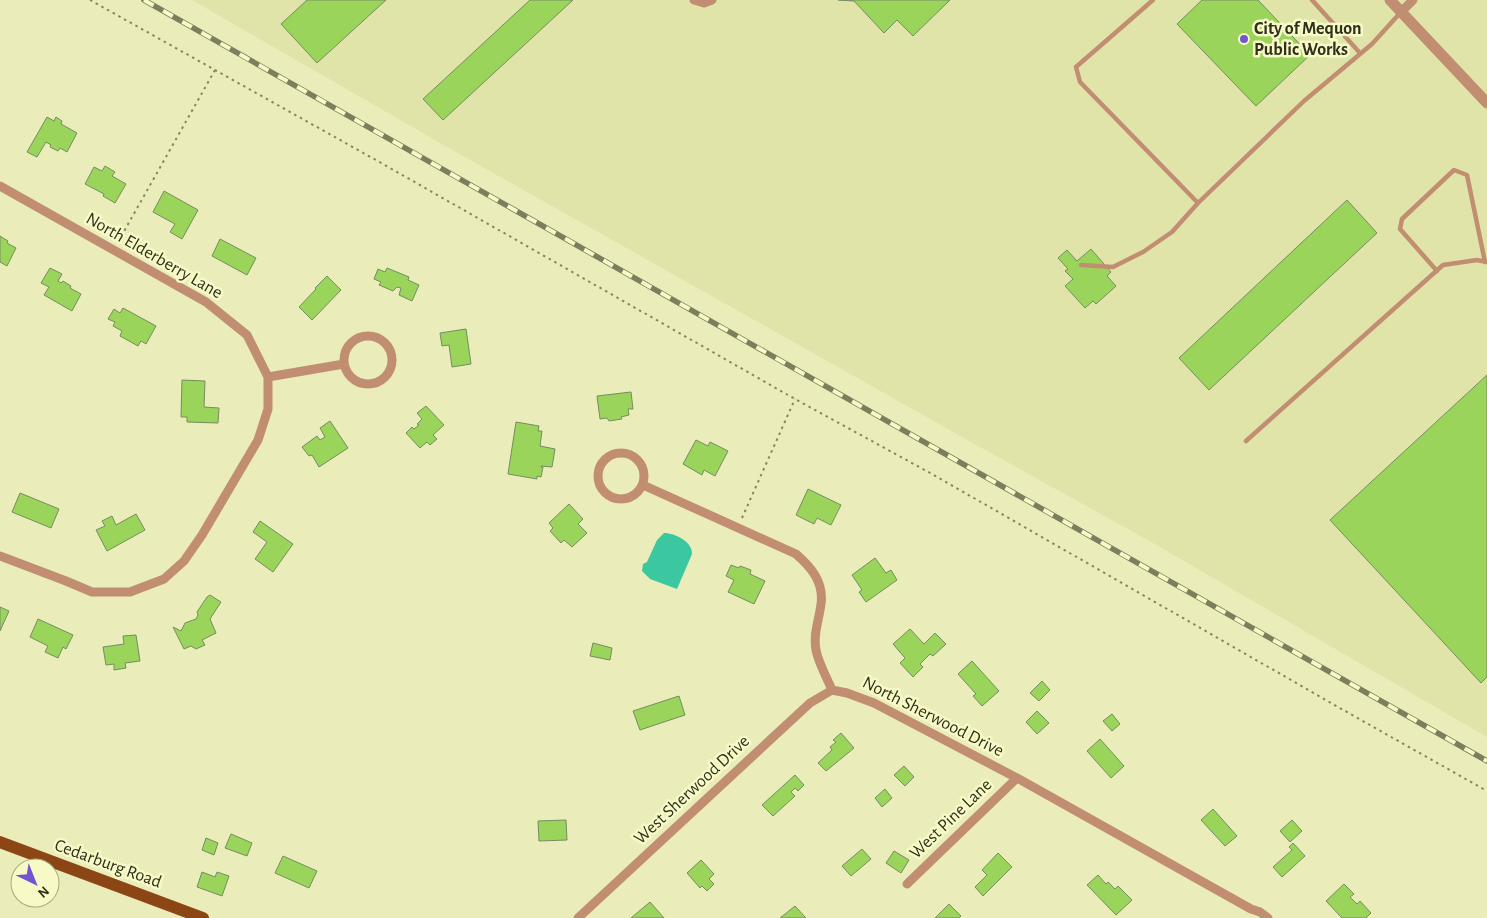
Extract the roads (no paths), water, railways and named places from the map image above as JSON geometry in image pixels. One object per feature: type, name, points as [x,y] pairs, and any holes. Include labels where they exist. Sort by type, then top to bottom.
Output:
[{"type":"main road","name":"Cedarburg Road","points":[[0,842],[203,918]]},
{"type":"street","points":[[694,0],[704,3],[712,0]]},
{"type":"street","points":[[1390,0],[1487,103]]},
{"type":"street","points":[[1401,12],[1414,0]]},
{"type":"street","name":"North Elderberry Lane","points":[[0,186],[206,302],[247,335],[268,377]]},
{"type":"street","points":[[364,337],[379,339],[389,350],[391,357],[388,373],[375,383],[367,384],[352,378],[344,364],[346,349],[357,339],[364,337]]},
{"type":"street","points":[[0,556],[66,580],[92,592],[130,592],[164,579],[184,561],[202,535],[258,440],[268,409],[268,377],[344,364]]},
{"type":"street","points":[[618,453],[634,456],[644,469],[643,485],[639,491],[627,499],[612,498],[601,489],[598,482],[599,467],[604,460],[618,453]]},
{"type":"street","points":[[643,485],[796,554],[810,566],[821,593],[821,604],[815,631],[816,651],[832,690]]},
{"type":"street","name":"North Sherwood Drive","points":[[832,690],[847,692],[874,703],[1017,778],[1268,918]]},
{"type":"street","name":"West Sherwood Drive","points":[[578,918],[810,703],[832,690]]},
{"type":"street","name":"West Pine Lane","points":[[906,884],[1017,778]]},
{"type":"lane","points":[[1153,0],[1076,67],[1080,82],[1198,203]]},
{"type":"lane","points":[[1312,0],[1360,53]]},
{"type":"lane","points":[[1082,265],[1113,266],[1142,252],[1172,232],[1198,203],[1304,101],[1372,44],[1401,12]]},
{"type":"lane","points":[[1246,441],[1437,271],[1443,265],[1477,260],[1486,262],[1467,175],[1454,170],[1402,218],[1400,229],[1437,271]]},
{"type":"railway","points":[[144,0],[1487,761]]},
{"type":"place","name":"City of Mequon Public Works","points":[[1244,39]]}]
